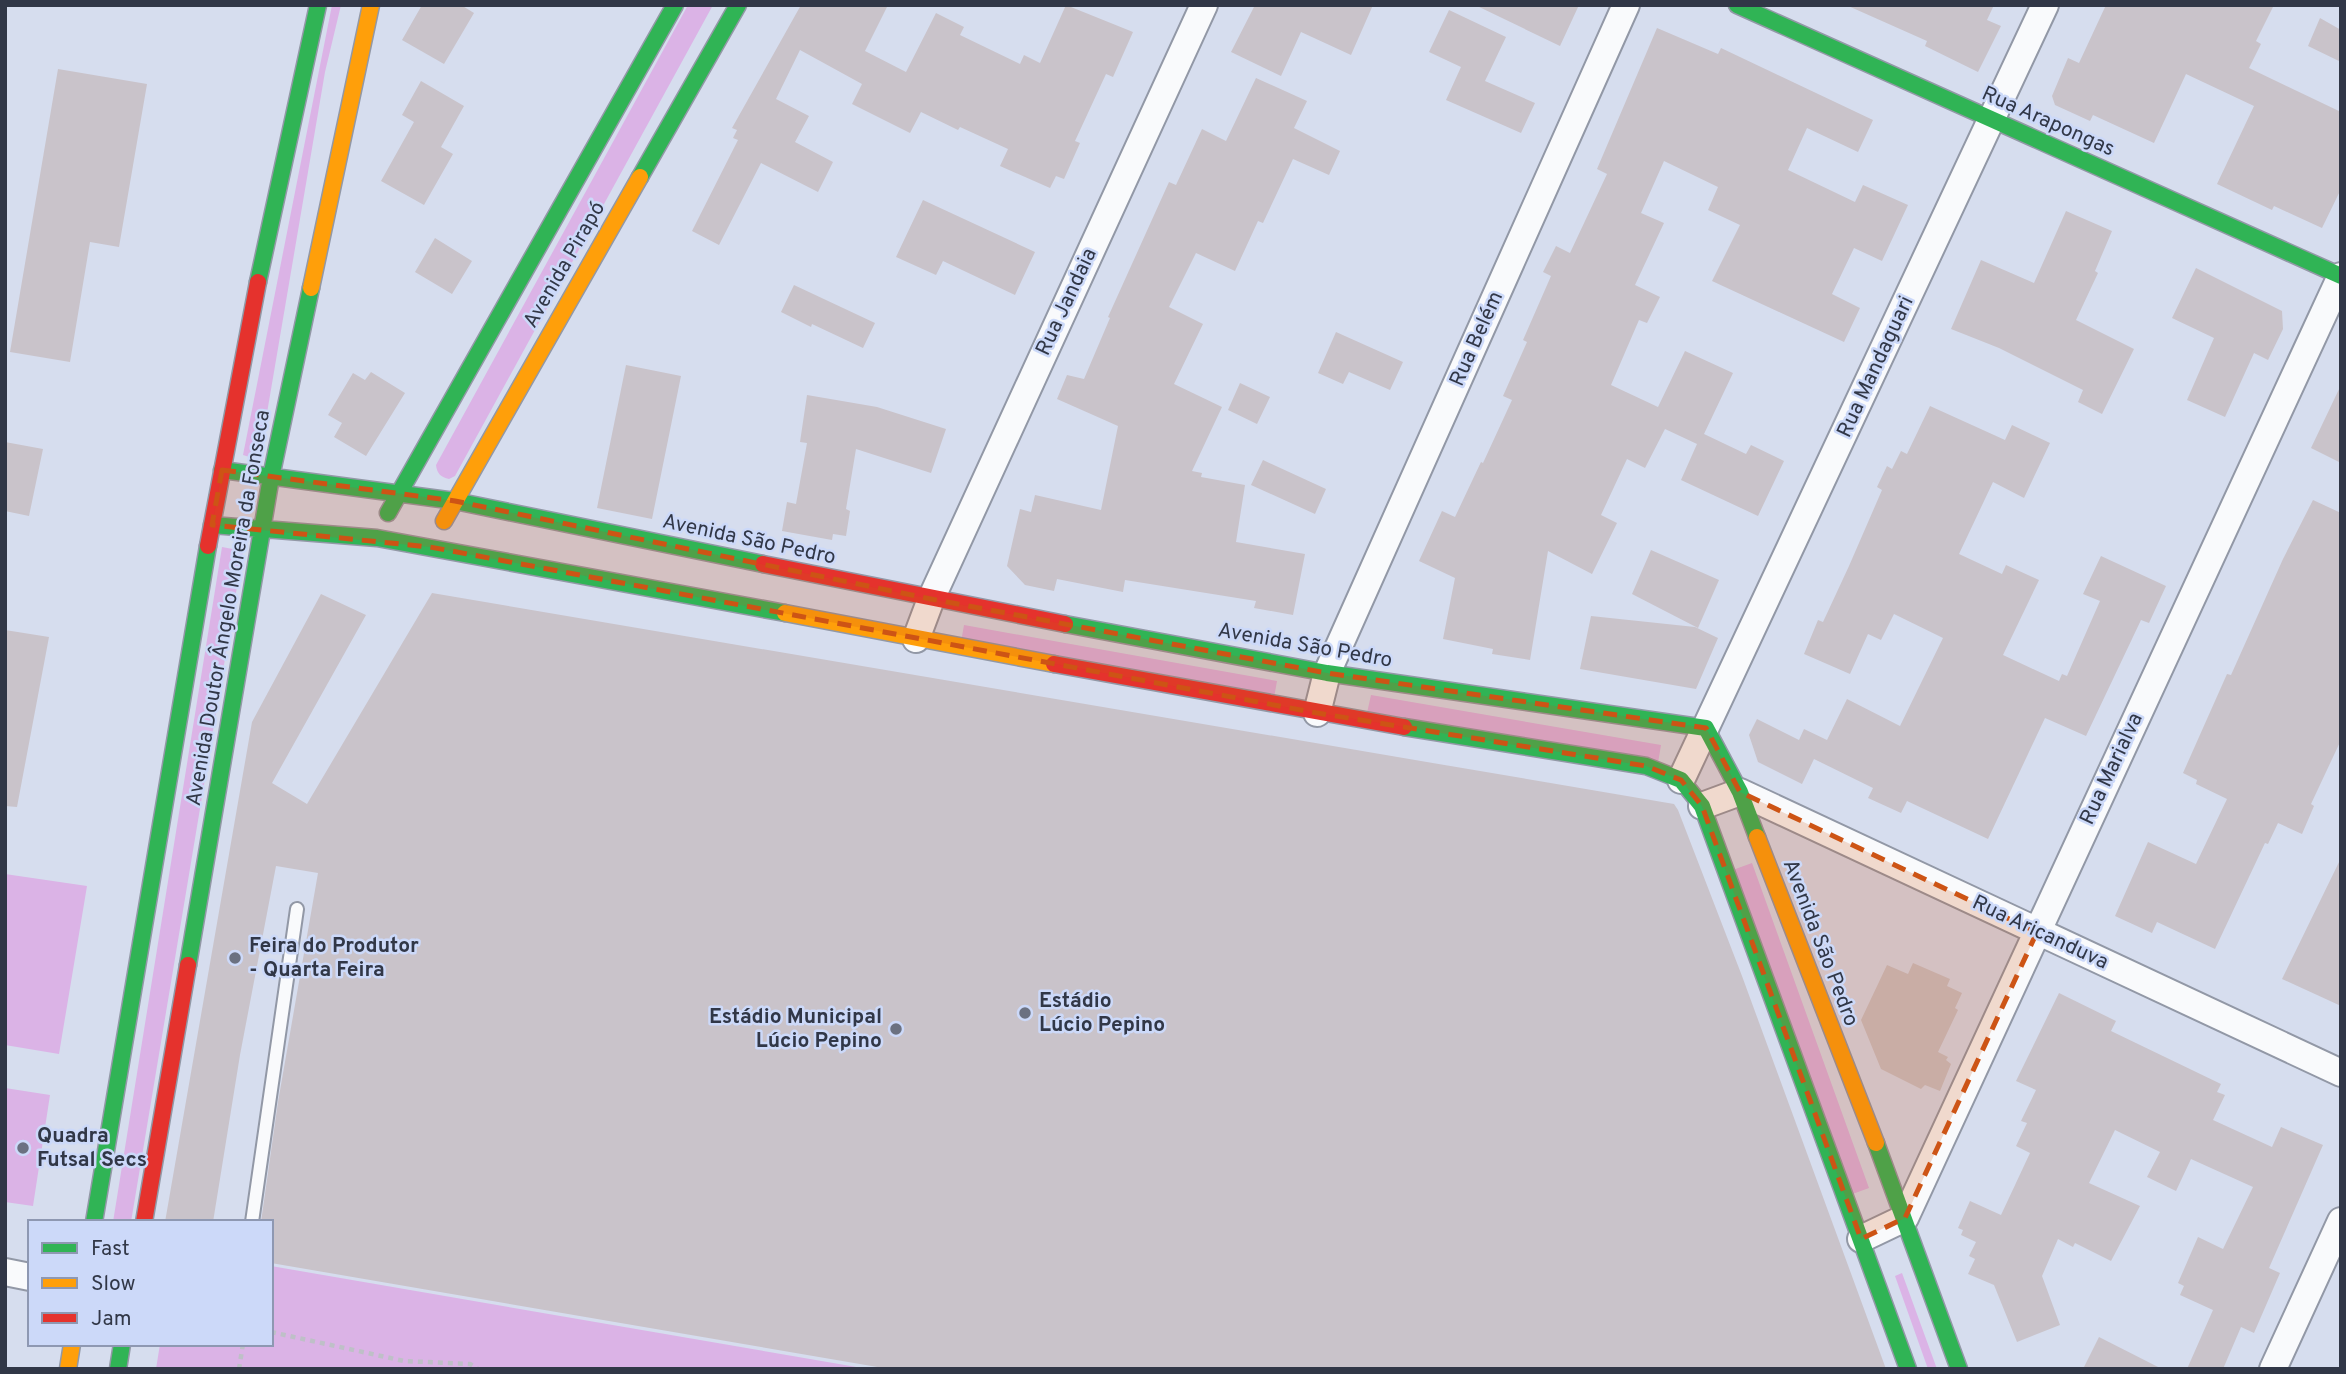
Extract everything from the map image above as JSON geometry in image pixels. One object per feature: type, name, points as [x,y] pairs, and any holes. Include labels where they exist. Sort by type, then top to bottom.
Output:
[{"type":"street","name":"Avenida Doutor Ângelo Moreira da Fonseca","points":[[94,1220],[222,470],[279,182],[318,5]]},
{"type":"street","name":"Avenida Doutor Ângelo Moreira da Fonseca","points":[[144,1220],[271,477],[371,5]]},
{"type":"street","name":"Avenida Pirapó","points":[[377,538],[398,492],[675,5]]},
{"type":"street","name":"Avenida Pirapó","points":[[430,547],[737,5]]},
{"type":"street","name":"Rua Jandaia","points":[[916,639],[930,599],[1204,5]]},
{"type":"street","name":"Rua Belém","points":[[1317,713],[1328,673],[1626,5]]},
{"type":"street","name":"Rua Arapongas","points":[[1737,5],[2341,276]]},
{"type":"street","name":"Rua Mandaguari","points":[[1681,780],[2045,5]]},
{"type":"street","name":"Rua Marialva","points":[[1905,1218],[2341,276]]},
{"type":"street","name":"Avenida São Pedro","points":[[222,470],[455,501],[930,599],[1328,673],[1706,728],[1740,792],[1905,1218],[1959,1369]]},
{"type":"street","points":[[212,525],[377,538],[430,547],[1317,713],[1646,766],[1681,780],[1702,806],[1908,1369]]},
{"type":"street","name":"Rua Aricanduva","points":[[1740,792],[2341,1073]]},
{"type":"street","points":[[1702,806],[1740,792]]},
{"type":"street","points":[[1721,860],[1738,842],[1758,842]]},
{"type":"street","points":[[1861,1239],[1905,1218]]},
{"type":"street","points":[[2273,1369],[2341,1221]]},
{"type":"street","points":[[5,1272],[28,1277]]},
{"type":"street","points":[[68,1369],[72,1346]]},
{"type":"street","points":[[118,1369],[122,1346]]},
{"type":"lane","points":[[252,1220],[298,909]]},
{"type":"path","points":[[273,1332],[404,1361],[470,1364],[478,1369]]},
{"type":"path","points":[[239,1369],[243,1346]]},
{"type":"highlighted area","points":[[222,470],[455,501],[931,599],[1327,673],[1706,728],[1740,792],[2037,932],[1905,1218],[1861,1239],[1702,806],[1681,780],[1646,766],[1317,713],[430,547],[212,525]]},
{"type":"shaded area","points":[[332,5],[341,5],[325,72],[259,460],[243,455]]},
{"type":"shaded area","points":[[688,5],[713,5],[455,476],[449,479],[444,477],[438,473],[436,465]]},
{"type":"shaded area","points":[[222,547],[243,551],[131,1220],[113,1220]]},
{"type":"shaded area","points":[[964,625],[1277,681],[1274,698],[961,642]]},
{"type":"shaded area","points":[[1371,695],[1661,745],[1658,763],[1367,713]]},
{"type":"shaded area","points":[[1752,863],[1869,1188],[1847,1196],[1730,871]]},
{"type":"shaded area","points":[[5,874],[87,886],[59,1054],[5,1045]]},
{"type":"shaded area","name":"Quadra Futsal Secs","points":[[5,1088],[50,1095],[33,1206],[5,1202]]},
{"type":"shaded area","points":[[273,1266],[868,1369],[156,1369],[160,1346],[273,1346]]},
{"type":"shaded area","points":[[1902,1273],[1937,1369],[1928,1369],[1895,1276]]},
{"type":"building","points":[[422,5],[461,5],[474,13],[444,64],[402,40]]},
{"type":"building","points":[[801,5],[888,5],[865,51],[906,72],[936,13],[964,27],[960,35],[1020,64],[1024,55],[1040,63],[1066,5],[1133,32],[1113,77],[1106,74],[1075,141],[1080,143],[1064,179],[1056,176],[1050,188],[1000,166],[1008,149],[960,127],[958,130],[921,112],[910,133],[852,104],[862,84],[800,50],[776,99],[809,116],[795,142],[833,162],[818,192],[761,163],[719,245],[692,231],[738,140],[733,138],[737,130],[732,128]]},
{"type":"building","points":[[1255,5],[1373,5],[1351,55],[1301,32],[1281,76],[1231,52]]},
{"type":"building","points":[[1475,5],[1579,5],[1560,46]]},
{"type":"building","points":[[1846,5],[1994,5],[1987,20],[2001,26],[1978,72],[1925,46],[1927,41]]},
{"type":"building","points":[[2106,5],[2274,5],[2256,41],[2261,44],[2249,68],[2341,112],[2341,189],[2322,228],[2274,206],[2272,210],[2217,184],[2254,106],[2186,74],[2154,143],[2093,115],[2090,121],[2055,105],[2052,96],[2068,58],[2079,63]]},
{"type":"building","points":[[1449,10],[1506,37],[1485,81],[1535,103],[1521,133],[1446,100],[1461,67],[1429,52]]},
{"type":"building","points":[[2320,18],[2341,30],[2341,62],[2308,46]]},
{"type":"building","points":[[1657,28],[1718,54],[1721,48],[1873,120],[1858,152],[1807,128],[1788,170],[1855,202],[1863,185],[1908,205],[1882,261],[1854,248],[1832,294],[1860,308],[1844,342],[1712,281],[1740,225],[1708,210],[1718,187],[1664,161],[1641,213],[1664,223],[1635,285],[1660,297],[1647,323],[1639,320],[1611,385],[1658,407],[1685,351],[1733,373],[1704,434],[1746,454],[1751,445],[1784,461],[1758,516],[1681,480],[1697,444],[1665,429],[1645,468],[1627,459],[1601,515],[1617,523],[1592,574],[1548,551],[1530,660],[1492,654],[1493,649],[1443,639],[1455,578],[1419,561],[1442,511],[1455,517],[1512,400],[1503,396],[1527,342],[1523,340],[1551,276],[1543,272],[1556,246],[1570,253],[1607,174],[1597,169]]},
{"type":"building","points":[[58,69],[147,84],[119,247],[90,242],[70,362],[10,352]]},
{"type":"building","points":[[1256,78],[1307,101],[1294,128],[1340,151],[1329,175],[1293,159],[1263,223],[1258,221],[1235,271],[1196,253],[1169,307],[1203,324],[1174,384],[1222,407],[1192,471],[1202,473],[1201,477],[1245,485],[1236,542],[1305,554],[1293,615],[1254,608],[1256,601],[1125,580],[1123,592],[1057,579],[1054,591],[1025,585],[1007,566],[1020,509],[1031,512],[1035,495],[1101,510],[1118,426],[1057,399],[1067,375],[1084,379],[1110,318],[1108,317],[1169,182],[1176,185],[1202,129],[1226,141]]},
{"type":"building","points":[[421,81],[464,106],[441,147],[453,154],[424,205],[381,181],[414,122],[402,115]]},
{"type":"building","points":[[923,200],[1035,252],[1015,295],[943,261],[936,275],[896,257]]},
{"type":"building","points":[[2066,211],[2112,231],[2095,271],[2098,273],[2076,320],[2134,349],[2102,414],[2078,402],[2083,390],[1999,348],[1951,329],[1981,260],[2034,283]]},
{"type":"building","points":[[435,238],[472,261],[452,294],[415,272]]},
{"type":"building","points":[[2196,268],[2282,311],[2283,329],[2268,360],[2254,353],[2225,417],[2187,400],[2214,338],[2172,318]]},
{"type":"building","points":[[794,285],[875,323],[863,348],[781,312]]},
{"type":"building","points":[[1336,332],[1403,362],[1390,390],[1349,372],[1343,384],[1318,373]]},
{"type":"building","points":[[626,365],[681,376],[652,519],[597,508]]},
{"type":"building","points":[[371,372],[405,393],[366,456],[334,437],[342,423],[328,415],[353,373],[365,380]]},
{"type":"building","points":[[1240,383],[1270,397],[1257,424],[1228,410]]},
{"type":"building","points":[[2341,385],[2341,463],[2311,448]]},
{"type":"building","points":[[807,395],[877,407],[946,429],[931,473],[856,449],[846,509],[850,511],[846,536],[833,534],[832,540],[782,531],[787,502],[796,504],[807,443],[800,442]]},
{"type":"building","points":[[1930,406],[2005,440],[2012,425],[2050,443],[2024,498],[1993,482],[1959,554],[2002,574],[2006,565],[2039,580],[2003,655],[2059,681],[2062,674],[2067,676],[2100,601],[2083,594],[2101,556],[2166,586],[2149,623],[2141,620],[2086,736],[2045,718],[1988,839],[1907,801],[1901,813],[1868,798],[1873,788],[1814,759],[1802,784],[1758,762],[1749,735],[1757,719],[1799,740],[1804,729],[1827,740],[1847,699],[1900,726],[1943,638],[1894,614],[1881,640],[1868,634],[1850,674],[1804,654],[1818,620],[1823,622],[1849,566],[1882,490],[1877,487],[1887,466],[1892,469],[1901,451],[1907,454]]},
{"type":"building","points":[[5,442],[43,449],[29,516],[5,511]]},
{"type":"building","points":[[1263,460],[1326,489],[1315,514],[1251,485]]},
{"type":"building","points":[[2313,500],[2341,513],[2341,740],[2311,804],[2314,806],[2302,834],[2278,823],[2268,844],[2265,843],[2215,949],[2157,922],[2152,933],[2115,916],[2148,842],[2196,864],[2227,799],[2196,784],[2197,780],[2183,773],[2227,674],[2231,675],[2283,559]]},
{"type":"building","points":[[1651,550],[1719,580],[1698,628],[1632,594]]},
{"type":"building","name":"Estádio Lúcio Pepino","points":[[432,593],[1674,804],[1742,976],[1886,1369],[889,1369],[273,1263],[273,1220],[261,1220],[278,1102],[318,873],[276,866],[240,1055],[213,1220],[165,1220],[252,722],[321,594],[366,615],[272,783],[307,804]]},
{"type":"building","points":[[1591,616],[1695,627],[1718,638],[1696,689],[1580,669]]},
{"type":"building","points":[[5,630],[49,637],[17,807],[5,806]]},
{"type":"building","points":[[2341,858],[2341,1006],[2282,979]]},
{"type":"building","points":[[1913,963],[1950,979],[1947,986],[1962,993],[1955,1008],[1958,1010],[1938,1052],[1948,1057],[1946,1060],[1951,1064],[1940,1091],[1925,1085],[1921,1089],[1881,1069],[1861,1020],[1887,965],[1908,974]]},
{"type":"building","points":[[2059,993],[2116,1021],[2111,1031],[2221,1084],[2217,1092],[2225,1095],[2213,1120],[2272,1147],[2281,1127],[2323,1145],[2269,1268],[2280,1273],[2254,1333],[2241,1327],[2223,1369],[2187,1369],[2213,1310],[2180,1295],[2184,1286],[2178,1283],[2198,1237],[2223,1249],[2253,1187],[2191,1159],[2176,1191],[2147,1177],[2160,1152],[2115,1130],[2089,1183],[2140,1206],[2111,1261],[2075,1243],[2073,1247],[2058,1239],[2042,1276],[2060,1325],[2017,1342],[1994,1285],[1968,1274],[1975,1259],[1969,1256],[1976,1242],[1961,1235],[1963,1230],[1958,1228],[1970,1201],[2001,1215],[2030,1153],[2016,1146],[2027,1123],[2021,1121],[2036,1090],[2016,1081]]},
{"type":"building","points":[[2099,1337],[2162,1369],[2083,1369]]},
{"type":"traffic: fast","points":[[258,282],[318,5]]},
{"type":"traffic: fast","points":[[388,513],[675,5]]},
{"type":"traffic: fast","points":[[640,177],[738,5]]},
{"type":"traffic: fast","points":[[1737,5],[2341,276]]},
{"type":"traffic: fast","points":[[188,965],[271,477],[311,288]]},
{"type":"traffic: fast","points":[[222,470],[455,501],[763,564]]},
{"type":"traffic: fast","points":[[212,525],[377,538],[785,613]]},
{"type":"traffic: fast","points":[[94,1220],[208,546]]},
{"type":"traffic: fast","points":[[1065,624],[1327,673],[1706,728],[1740,792],[1757,837]]},
{"type":"traffic: fast","points":[[1404,727],[1646,766],[1681,780],[1702,806],[1908,1369]]},
{"type":"traffic: fast","points":[[1876,1143],[1959,1369]]},
{"type":"traffic: fast","points":[[118,1369],[122,1346]]},
{"type":"traffic: slow","points":[[311,288],[371,5]]},
{"type":"traffic: slow","points":[[444,521],[640,177]]},
{"type":"traffic: slow","points":[[785,613],[1054,664]]},
{"type":"traffic: slow","points":[[1757,837],[1876,1143]]},
{"type":"traffic: slow","points":[[68,1369],[72,1346]]},
{"type":"traffic: jam","points":[[208,546],[258,282]]},
{"type":"traffic: jam","points":[[763,564],[1065,624]]},
{"type":"traffic: jam","points":[[1054,664],[1404,727]]},
{"type":"traffic: jam","points":[[144,1220],[188,965]]},
{"type":"place","name":"Feira do Produtor - Quarta Feira","points":[[235,958]]},
{"type":"place","name":"Estádio Lúcio Pepino","points":[[1025,1013]]},
{"type":"place","name":"Estádio Municipal Lúcio Pepino","points":[[896,1029]]},
{"type":"place","name":"Quadra Futsal Secs","points":[[23,1148]]}]
